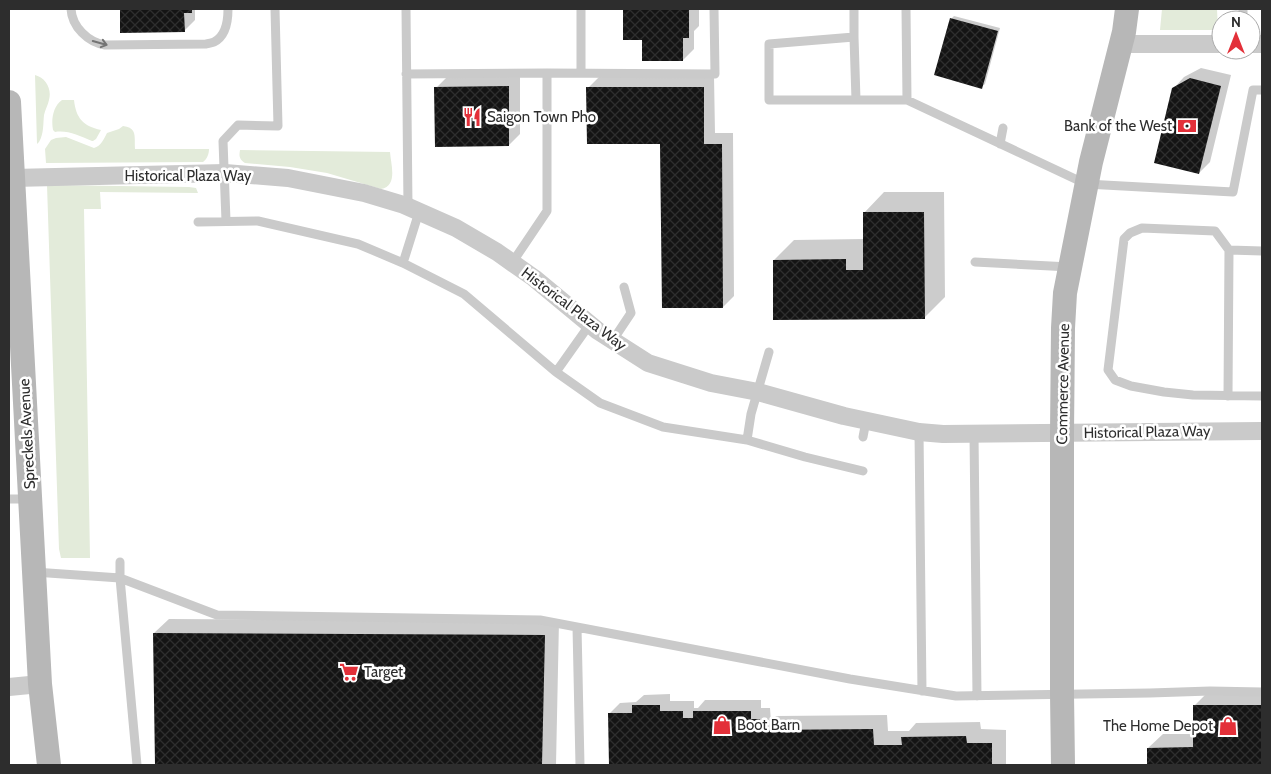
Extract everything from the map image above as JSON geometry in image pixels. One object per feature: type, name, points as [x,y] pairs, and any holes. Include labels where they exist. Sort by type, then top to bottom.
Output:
[{"type":"street","name":"Commerce Avenue","points":[[1064,765],[1062,694],[1063,328],[1070,267],[1086,184],[1128,9]]},
{"type":"street","points":[[1121,44],[1211,44]]},
{"type":"street","name":"Spreckels Avenue","points":[[9,102],[20,385],[19,499],[34,572],[40,684],[50,765]]},
{"type":"street","name":"Historical Plaza Way","points":[[11,178],[224,173],[288,178],[364,193],[414,209],[456,228],[497,252],[534,278],[598,331],[648,363],[711,383],[758,392],[844,416],[864,429],[943,434],[1262,431]]},
{"type":"street","points":[[9,687],[40,684]]},
{"type":"lane","points":[[71,9],[74,22],[81,32],[96,43],[105,45],[206,44],[215,42],[227,24],[228,9]]},
{"type":"lane","points":[[226,221],[223,141],[238,125],[278,126],[275,9]]},
{"type":"lane","points":[[403,263],[414,209],[406,74],[406,9]]},
{"type":"lane","points":[[581,9],[581,74]]},
{"type":"lane","points":[[406,74],[715,74],[714,9]]},
{"type":"lane","points":[[854,9],[856,100]]},
{"type":"lane","points":[[906,9],[907,100]]},
{"type":"lane","points":[[854,37],[770,44],[770,100],[907,100],[1086,184],[1233,192],[1253,90],[1262,90]]},
{"type":"lane","points":[[512,262],[547,211],[547,74]]},
{"type":"lane","points":[[1000,144],[1003,128]]},
{"type":"lane","points":[[198,222],[258,221],[358,244],[403,263],[464,294],[556,372],[600,404],[663,427],[747,440],[863,471]]},
{"type":"lane","points":[[1228,396],[1229,250],[1215,231],[1142,228],[1130,233],[1124,239],[1108,370],[1115,380],[1131,386],[1164,392],[1193,395],[1228,396],[1262,396]]},
{"type":"lane","points":[[1229,250],[1262,251]]},
{"type":"lane","points":[[975,262],[1070,267]]},
{"type":"lane","points":[[613,340],[631,313],[624,287]]},
{"type":"lane","points":[[556,372],[590,324]]},
{"type":"lane","points":[[747,440],[750,414],[769,352]]},
{"type":"lane","points":[[919,432],[922,691]]},
{"type":"lane","points":[[974,434],[977,696]]},
{"type":"lane","points":[[120,562],[137,765]]},
{"type":"lane","points":[[34,572],[120,578],[217,616],[540,620],[850,680],[956,696],[1210,691],[1262,692]]},
{"type":"lane","points":[[577,627],[580,765]]},
{"type":"green space","points":[[1162,9],[1217,9],[1211,10],[1211,30],[1160,30]]},
{"type":"green space","points":[[35,75],[45,81],[50,92],[44,115],[42,135],[37,144]]},
{"type":"green space","points":[[62,100],[74,100],[81,120],[89,126],[101,130],[96,139],[92,141],[74,134],[55,132],[53,130],[53,114]]},
{"type":"green space","points":[[123,126],[133,131],[135,149],[209,149],[208,155],[203,162],[46,163],[45,149],[51,140],[66,137],[94,148],[100,144],[107,133]]},
{"type":"green space","points":[[240,150],[390,152],[392,179],[390,184],[381,189],[327,173],[245,163],[240,157]]},
{"type":"green space","points":[[47,185],[189,187],[196,188],[198,193],[100,192],[101,209],[84,209],[90,558],[61,558],[59,549]]},
{"type":"building","points":[[120,9],[192,9],[192,13],[184,13],[185,32],[120,33]]},
{"type":"building","points":[[623,9],[689,9],[689,38],[683,38],[683,61],[642,61],[642,40],[623,40]]},
{"type":"building","points":[[950,18],[998,31],[982,89],[934,75]]},
{"type":"building","name":"Bank of the West","points":[[1190,78],[1221,86],[1199,174],[1154,163],[1172,88]]},
{"type":"building","name":"Saigon Town Pho","points":[[509,86],[509,146],[435,147],[434,87]]},
{"type":"building","points":[[586,87],[704,87],[704,144],[722,144],[723,308],[662,308],[660,144],[587,144]]},
{"type":"building","points":[[863,212],[924,212],[925,319],[773,320],[773,260],[846,259],[846,270],[863,270]]},
{"type":"building","name":"Target","points":[[153,633],[545,635],[542,765],[155,765]]},
{"type":"building","points":[[632,705],[660,705],[660,711],[683,711],[683,718],[693,718],[693,711],[751,711],[751,719],[760,719],[760,730],[873,729],[874,745],[902,745],[901,737],[966,736],[967,743],[992,743],[992,765],[609,765],[608,713],[632,713]]},
{"type":"building","name":"The Home Depot","points":[[1193,705],[1262,705],[1262,765],[1147,765],[1147,748],[1193,747]]},
{"type":"place","name":"Saigon Town Pho","points":[[472,117]]},
{"type":"place","name":"Bank of the West","points":[[1187,126]]},
{"type":"place","name":"Target","points":[[349,672]]},
{"type":"place","name":"Boot Barn","points":[[722,725]]},
{"type":"place","name":"The Home Depot","points":[[1228,726]]}]
